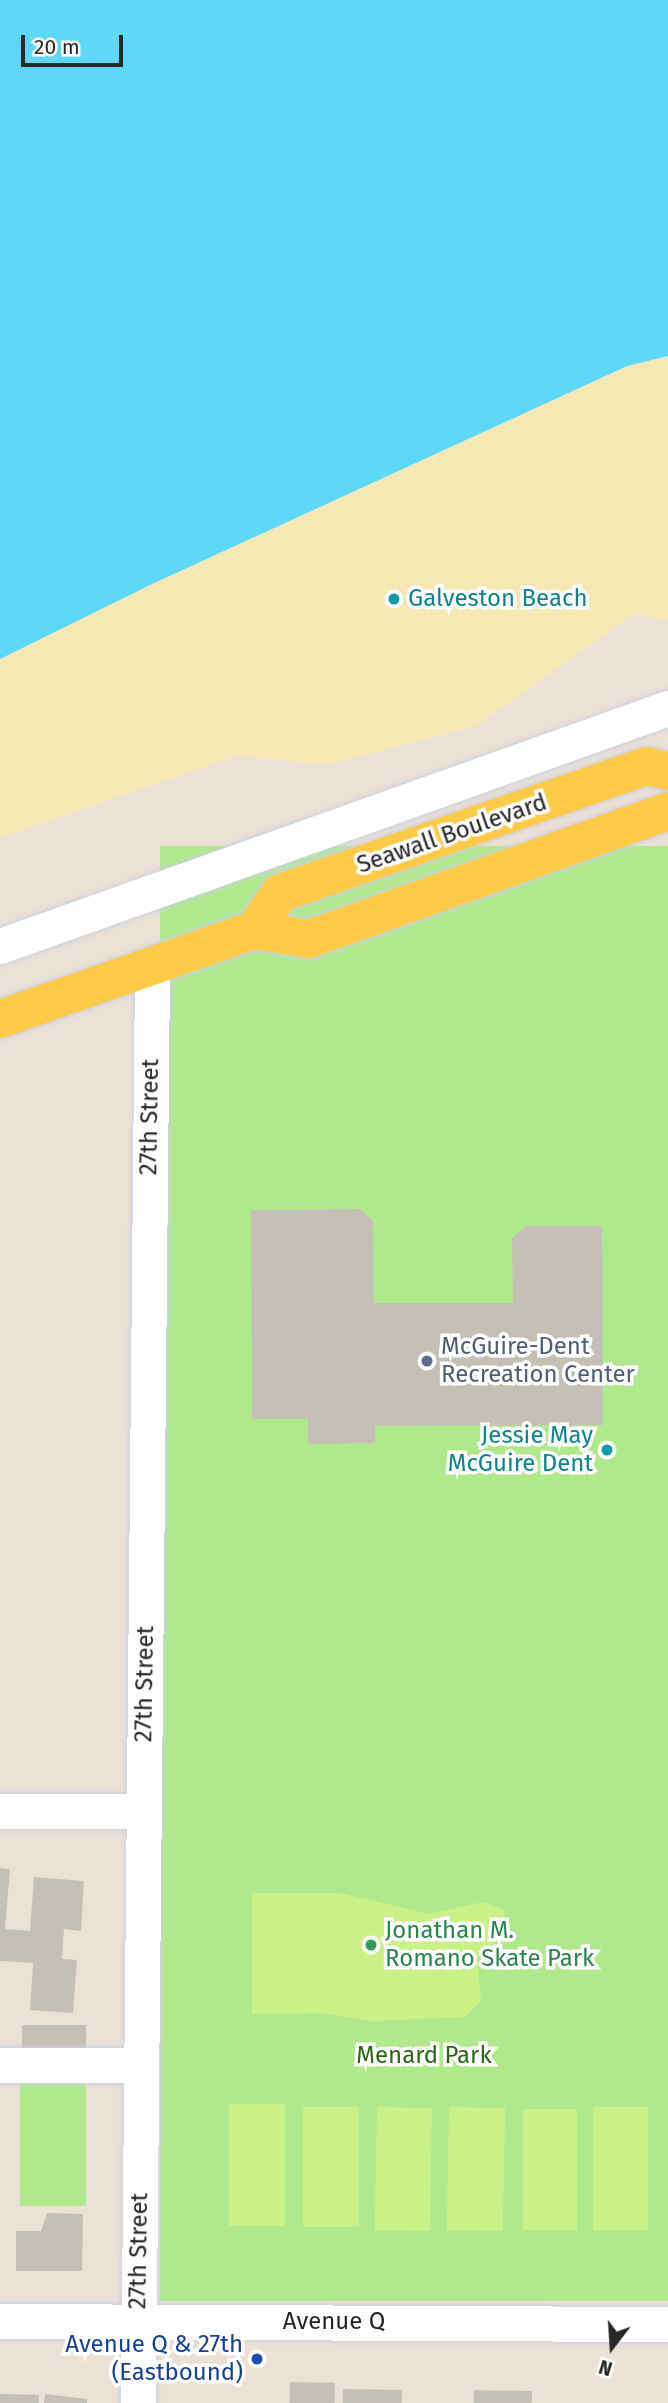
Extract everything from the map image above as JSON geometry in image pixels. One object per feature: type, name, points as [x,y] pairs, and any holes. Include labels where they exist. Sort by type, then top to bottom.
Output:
[{"type":"main road","name":"Seawall Boulevard","points":[[254,930],[280,894],[647,766],[668,771]]},
{"type":"main road","points":[[0,1019],[254,930],[309,939],[668,811]]},
{"type":"street","points":[[0,946],[668,708]]},
{"type":"street","name":"27th Street","points":[[138,2403],[152,965]]},
{"type":"street","points":[[0,1811],[143,1811]]},
{"type":"street","points":[[0,2065],[141,2065]]},
{"type":"street","name":"Avenue Q","points":[[0,2321],[668,2324]]},
{"type":"green space","name":"Menard Park","points":[[160,846],[668,846],[668,2301],[160,2301]]},
{"type":"green space","name":"Jonathan M. Romano Skate Park","points":[[252,1893],[340,1893],[429,1914],[483,1902],[503,1909],[506,1922],[504,1931],[477,1959],[481,2001],[465,2017],[373,2021],[320,2013],[252,2014]]},
{"type":"green space","points":[[20,2083],[86,2083],[86,2206],[20,2206]]},
{"type":"green space","points":[[229,2104],[285,2104],[285,2226],[229,2226]]},
{"type":"green space","points":[[303,2107],[359,2107],[359,2227],[303,2227]]},
{"type":"green space","points":[[377,2107],[432,2108],[430,2231],[375,2230]]},
{"type":"green space","points":[[449,2107],[505,2108],[503,2231],[447,2230]]},
{"type":"green space","points":[[593,2107],[648,2107],[648,2230],[593,2230]]},
{"type":"green space","points":[[523,2109],[577,2109],[577,2230],[523,2230]]},
{"type":"sand","name":"Galveston Beach","points":[[668,356],[668,621],[634,614],[476,726],[327,765],[236,756],[0,838],[0,659],[150,585],[627,366]]},
{"type":"water","points":[[0,0],[668,0],[668,356],[627,366],[150,585],[0,659]]},
{"type":"building","name":"McGuire-Dent Recreation Center","points":[[360,1209],[373,1221],[374,1303],[513,1303],[512,1238],[527,1226],[602,1226],[603,1425],[375,1426],[375,1443],[308,1444],[308,1419],[252,1419],[251,1210]]},
{"type":"building","points":[[0,1868],[10,1869],[5,1929],[30,1931],[34,1877],[84,1881],[81,1931],[64,1929],[62,1959],[77,1960],[73,2013],[30,2010],[33,1963],[0,1961]]},
{"type":"building","points":[[22,2025],[86,2025],[86,2057],[22,2057]]},
{"type":"building","points":[[47,2213],[83,2214],[82,2271],[16,2271],[16,2231],[41,2231]]},
{"type":"building","points":[[290,2382],[335,2383],[335,2403],[290,2403]]},
{"type":"building","points":[[343,2389],[402,2390],[402,2403],[343,2403]]},
{"type":"building","points":[[474,2390],[532,2391],[532,2403],[474,2403]]},
{"type":"building","points":[[0,2394],[39,2395],[39,2403],[0,2403]]},
{"type":"building","points":[[45,2394],[87,2399],[87,2403],[44,2403]]},
{"type":"place","name":"Galveston Beach","points":[[394,599]]},
{"type":"place","name":"McGuire-Dent Recreation Center","points":[[427,1361]]},
{"type":"place","name":"Jessie May McGuire Dent","points":[[607,1450]]},
{"type":"place","name":"Jonathan M. Romano Skate Park","points":[[371,1945]]},
{"type":"place","name":"Avenue Q & 27th (Eastbound)","points":[[257,2359]]}]
